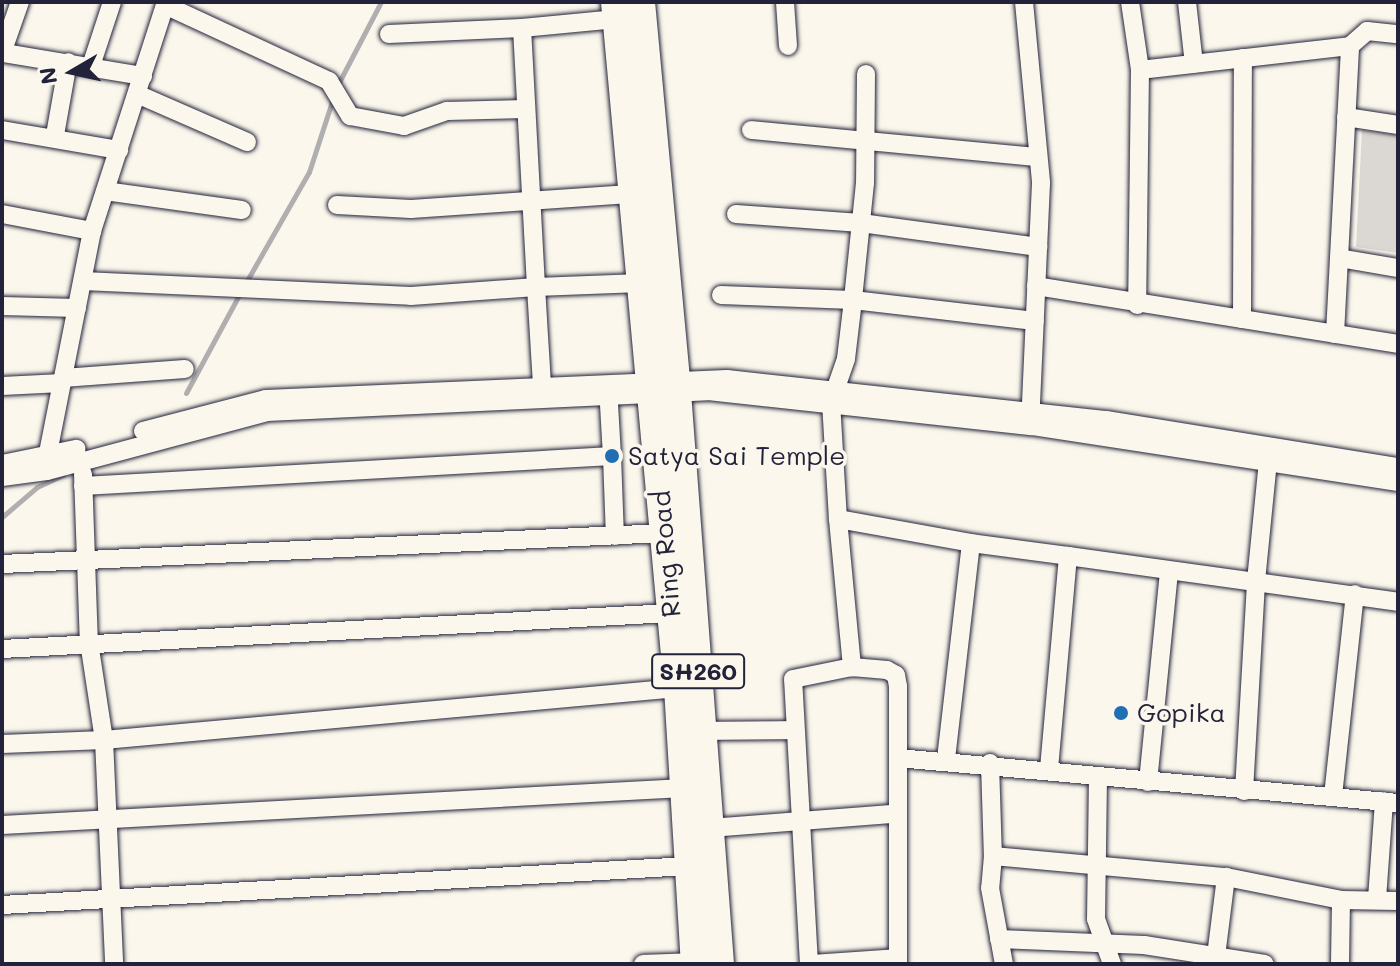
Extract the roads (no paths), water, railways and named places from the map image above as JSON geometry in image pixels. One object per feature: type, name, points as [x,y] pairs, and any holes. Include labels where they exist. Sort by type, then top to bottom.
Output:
[{"type":"highway","name":"Ring Road","points":[[641,2],[663,387],[665,533],[688,866],[703,963]]},
{"type":"highway","name":"Ring Road","points":[[616,10],[641,283],[663,387],[703,731],[710,828],[703,963]]},
{"type":"street","points":[[20,2],[3,53],[91,66],[140,85],[247,142]]},
{"type":"street","points":[[91,66],[112,2]]},
{"type":"street","points":[[785,2],[788,46]]},
{"type":"street","points":[[1024,2],[1038,157],[1038,247],[1030,418]]},
{"type":"street","points":[[1130,2],[1140,70],[1137,305]]},
{"type":"street","points":[[1187,2],[1194,64]]},
{"type":"street","points":[[47,458],[92,231],[166,4],[329,81],[350,116],[384,125],[404,126],[447,111],[525,109]]},
{"type":"street","points":[[389,34],[522,28],[616,10]]},
{"type":"street","points":[[522,28],[542,386]]},
{"type":"street","points":[[1140,70],[1350,46],[1367,31],[1398,34]]},
{"type":"street","points":[[1335,334],[1350,46]]},
{"type":"street","points":[[1242,319],[1243,58]]},
{"type":"street","points":[[55,135],[68,62]]},
{"type":"street","points":[[852,667],[838,519],[832,394],[846,359],[853,300],[861,223],[866,74]]},
{"type":"street","points":[[1346,117],[1398,125]]},
{"type":"street","points":[[2,130],[55,135],[119,150]]},
{"type":"street","points":[[751,130],[1038,157]]},
{"type":"street","points":[[105,191],[242,210]]},
{"type":"street","points":[[337,205],[411,209],[633,194]]},
{"type":"street","points":[[2,214],[92,231]]},
{"type":"street","points":[[736,214],[861,223],[1038,247]]},
{"type":"street","points":[[1339,258],[1398,268]]},
{"type":"street","points":[[83,281],[411,296],[641,283]]},
{"type":"street","points":[[1036,286],[1137,305],[1398,344]]},
{"type":"street","points":[[721,295],[853,300],[1035,321]]},
{"type":"street","points":[[2,306],[77,308]]},
{"type":"street","points":[[2,386],[185,369]]},
{"type":"street","points":[[2,464],[80,454],[267,412],[708,384],[832,394],[1030,418],[1269,454],[1398,467]]},
{"type":"street","points":[[2,477],[266,399],[542,386],[608,389]]},
{"type":"street","points":[[608,389],[615,536]]},
{"type":"street","points":[[80,454],[89,642],[104,740],[114,964]]},
{"type":"street","points":[[1269,454],[1398,482]]},
{"type":"street","points":[[1244,791],[1256,581],[1269,454]]},
{"type":"street","points":[[83,486],[612,456]]},
{"type":"street","points":[[838,519],[971,543],[1398,602]]},
{"type":"street","points":[[2,564],[665,533]]},
{"type":"street","points":[[946,759],[971,543]]},
{"type":"street","points":[[1049,768],[1068,556]]},
{"type":"street","points":[[1148,782],[1169,572]]},
{"type":"street","points":[[1333,796],[1355,594]]},
{"type":"street","points":[[2,649],[671,613]]},
{"type":"street","points":[[852,667],[896,675],[898,758],[894,814],[898,961],[809,964],[795,730],[796,675],[852,667]]},
{"type":"street","points":[[2,744],[104,740],[678,688]]},
{"type":"street","points":[[703,731],[795,730]]},
{"type":"street","points":[[898,758],[1049,768],[1148,782],[1391,802],[1377,899]]},
{"type":"street","points":[[990,763],[993,856],[990,888],[1004,964]]},
{"type":"street","points":[[1098,777],[1093,864],[1102,942],[1112,964]]},
{"type":"street","points":[[2,825],[108,822],[473,795],[684,788]]},
{"type":"street","points":[[710,828],[894,814]]},
{"type":"street","points":[[993,856],[1226,877],[1341,900],[1398,901]]},
{"type":"street","points":[[2,905],[688,866]]},
{"type":"street","points":[[1216,959],[1226,877]]},
{"type":"street","points":[[1340,964],[1341,900]]},
{"type":"street","points":[[999,939],[1102,942],[1265,964]]},
{"type":"street","points":[[643,964],[703,963]]},
{"type":"waterway","points":[[337,86],[381,2]]},
{"type":"waterway","points":[[245,284],[309,172],[334,95]]},
{"type":"waterway","points":[[186,393],[240,293]]},
{"type":"waterway","points":[[2,517],[37,487],[63,475]]},
{"type":"place","name":"Satya Sai Temple","points":[[612,456]]},
{"type":"place","name":"Gopika","points":[[1121,713]]}]
